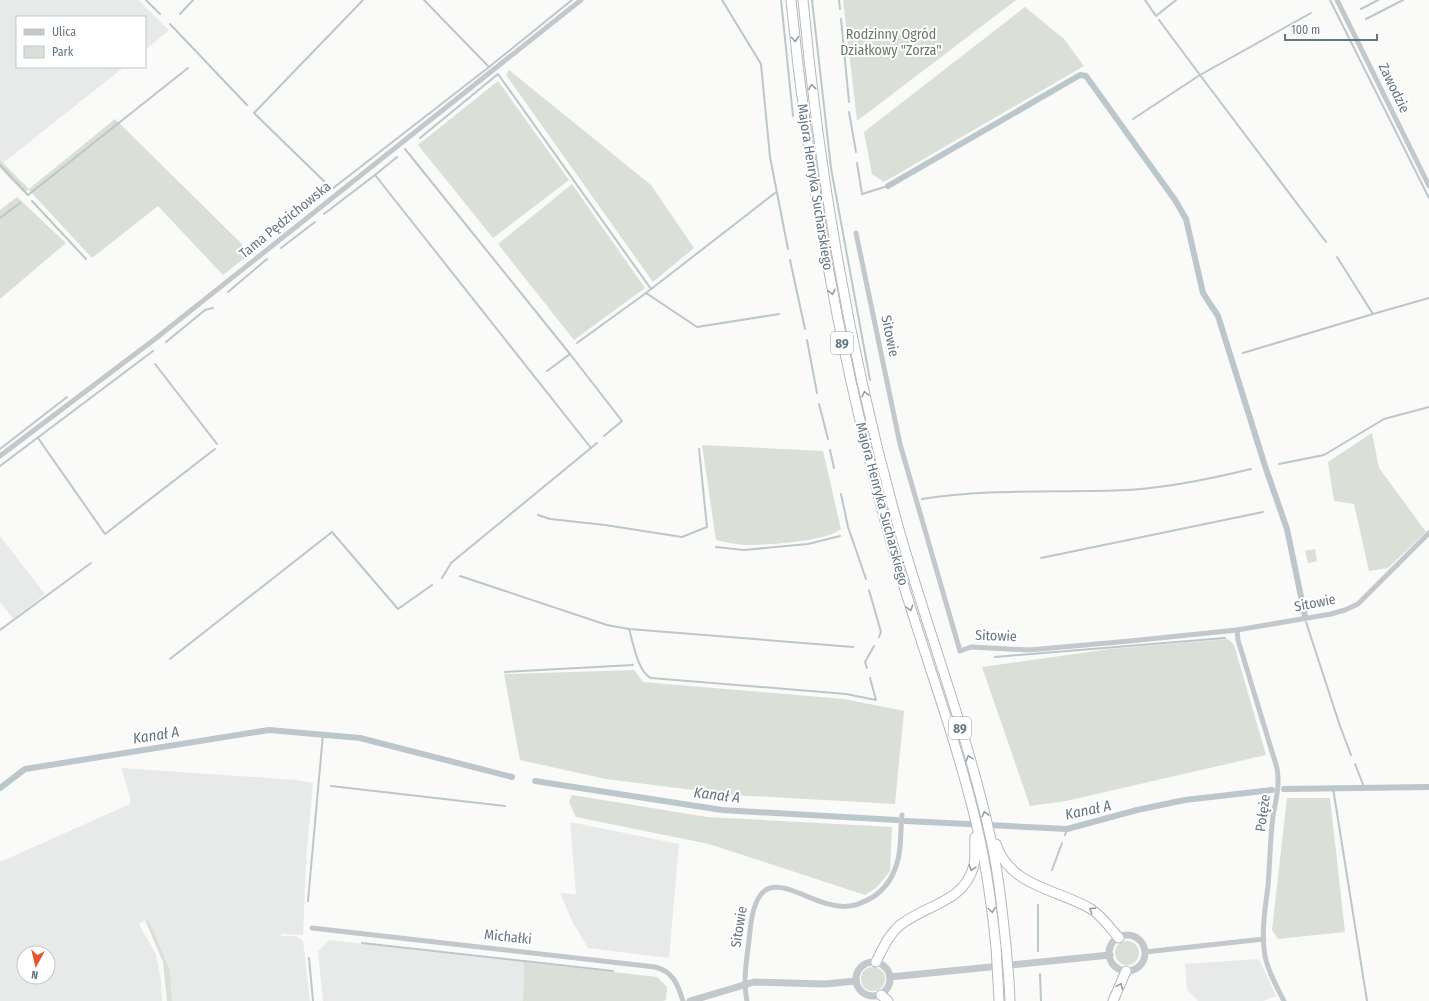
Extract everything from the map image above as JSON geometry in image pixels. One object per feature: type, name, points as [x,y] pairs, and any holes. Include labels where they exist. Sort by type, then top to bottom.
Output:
[{"type":"highway","name":"Majora Henryka Sucharskiego","points":[[791,0],[812,175],[843,348],[892,548],[978,831],[990,897],[996,947],[999,1001]]},
{"type":"highway","name":"Majora Henryka Sucharskiego","points":[[803,0],[814,103],[826,191],[841,280],[861,378],[878,452],[913,578],[990,833],[1006,946],[1010,1001]]},
{"type":"highway","points":[[876,962],[888,939],[899,926],[945,902],[962,889],[974,865],[975,838],[978,831]]},
{"type":"highway","points":[[990,833],[994,836],[1003,861],[1012,871],[1026,880],[1093,911],[1119,938]]},
{"type":"highway","points":[[1113,1001],[1126,971]]},
{"type":"street","name":"Tama Pędzichowska","points":[[0,456],[161,334],[581,0]]},
{"type":"street","name":"Zawodzie","points":[[1338,0],[1429,186]]},
{"type":"street","name":"Sitowie","points":[[856,233],[900,444],[960,651],[971,647],[1029,650],[1237,630],[1331,614],[1358,604],[1429,533]]},
{"type":"street","name":"Połęże","points":[[1237,630],[1277,768],[1279,781],[1278,798],[1273,816],[1264,918],[1264,939],[1267,962],[1284,1001]]},
{"type":"street","name":"Sitowie","points":[[747,1001],[745,984],[751,919],[754,906],[759,896],[766,890],[774,887],[784,888],[837,906],[850,906],[864,902],[880,892],[892,877],[898,861],[902,815]]},
{"type":"street","name":"Michałki","points":[[312,928],[662,968],[671,975],[677,984],[683,1001]]},
{"type":"street","points":[[1126,936],[1137,939],[1143,944],[1145,952],[1144,960],[1138,967],[1126,971],[1115,966],[1110,955],[1113,943],[1119,938],[1126,936]]},
{"type":"street","points":[[1145,952],[1264,939]]},
{"type":"street","points":[[890,978],[1110,955]]},
{"type":"street","points":[[876,962],[887,969],[890,978],[885,998],[865,995],[860,991],[856,981],[860,968],[867,963],[876,962]]},
{"type":"street","points":[[690,1001],[745,984],[767,981],[825,984],[856,981]]},
{"type":"shaded area","points":[[0,0],[138,0],[169,30],[146,49],[146,16],[16,16],[16,68],[123,68],[3,163],[0,160]]},
{"type":"shaded area","points":[[0,536],[45,594],[13,619],[0,602]]},
{"type":"shaded area","points":[[121,768],[296,780],[313,783],[306,860],[308,862],[306,865],[303,935],[281,934],[281,936],[296,936],[303,941],[310,1001],[172,1001],[170,971],[145,920],[139,924],[156,955],[161,980],[162,1001],[0,1001],[0,862],[130,804],[130,797]]},
{"type":"shaded area","points":[[570,822],[679,844],[669,958],[588,948],[573,923],[560,893],[576,894]]},
{"type":"shaded area","points":[[329,940],[524,962],[523,1001],[323,1001],[318,951]]},
{"type":"shaded area","points":[[1259,959],[1276,996],[1263,1001],[1198,1001],[1187,990],[1185,964]]},
{"type":"green space","name":"Rodzinny Ogród Działkowy \"Zorza\"","points":[[843,0],[1016,0],[857,121]]},
{"type":"green space","points":[[1025,7],[1064,39],[1084,66],[884,182],[872,174],[864,132]]},
{"type":"green space","points":[[509,70],[651,185],[694,248],[653,282],[506,75]]},
{"type":"green space","points":[[498,81],[569,180],[493,238],[418,145]]},
{"type":"green space","points":[[115,119],[251,253],[223,275],[158,206],[92,258],[29,190],[23,192],[0,168],[0,160],[29,189]]},
{"type":"green space","points":[[572,184],[645,288],[574,340],[498,244]]},
{"type":"green space","points":[[17,197],[66,243],[0,299],[0,210]]},
{"type":"green space","points":[[1372,433],[1379,468],[1426,532],[1388,568],[1369,571],[1354,504],[1334,501],[1328,462]]},
{"type":"green space","points":[[702,445],[823,451],[841,529],[822,537],[795,542],[744,545],[716,540]]},
{"type":"green space","points":[[1315,549],[1317,561],[1308,563],[1305,551]]},
{"type":"green space","points":[[1228,639],[1234,645],[1266,755],[1066,801],[1030,806],[982,667],[1110,649]]},
{"type":"green space","points":[[634,670],[643,682],[844,699],[904,711],[895,804],[733,795],[606,779],[520,760],[504,674]]},
{"type":"green space","points":[[572,795],[707,817],[892,827],[890,871],[877,887],[865,895],[709,844],[576,817],[569,802]]},
{"type":"green space","points":[[1287,798],[1330,798],[1345,932],[1278,939],[1272,930]]},
{"type":"green space","points":[[145,920],[149,921],[170,971],[172,1001],[167,1001],[163,962]]},
{"type":"green space","points":[[1127,941],[1132,942],[1138,948],[1138,958],[1132,964],[1127,965],[1122,964],[1116,958],[1115,953],[1116,948],[1122,942]]},
{"type":"green space","points":[[524,962],[657,977],[667,987],[666,1000],[523,1001]]},
{"type":"green space","points":[[873,967],[882,970],[885,979],[882,988],[873,991],[864,988],[861,979],[864,970]]},
{"type":"waterway","points":[[146,0],[160,14]]},
{"type":"waterway","points":[[180,14],[193,0]]},
{"type":"waterway","points":[[363,0],[254,113],[332,189],[489,67]]},
{"type":"waterway","points":[[424,0],[489,67],[572,0]]},
{"type":"waterway","points":[[722,0],[761,64],[770,157],[788,249]]},
{"type":"waterway","points":[[781,0],[793,116]]},
{"type":"waterway","points":[[812,0],[831,168],[870,380]]},
{"type":"waterway","points":[[839,0],[840,9]]},
{"type":"waterway","points":[[1145,0],[1156,16],[1176,0]]},
{"type":"waterway","points":[[1330,0],[1429,198]]},
{"type":"waterway","points":[[1361,9],[1378,0]]},
{"type":"waterway","points":[[1366,19],[1403,0]]},
{"type":"waterway","points":[[1311,13],[1200,75],[1326,242]]},
{"type":"waterway","points":[[841,19],[849,102]]},
{"type":"waterway","points":[[1133,119],[1200,75],[1159,20]]},
{"type":"waterway","points":[[170,24],[247,105]]},
{"type":"waterway","points":[[0,165],[28,195],[188,68]]},
{"type":"waterway","points":[[420,138],[498,74],[651,289]]},
{"type":"waterway","points":[[888,186],[1080,75],[1086,76],[1175,200],[1186,219],[1203,293],[1218,316],[1265,466],[1287,529],[1305,616]]},
{"type":"waterway","points":[[849,112],[856,152]]},
{"type":"waterway","points":[[405,149],[570,354]]},
{"type":"waterway","points":[[375,175],[397,157]]},
{"type":"waterway","points":[[857,163],[862,194],[888,186]]},
{"type":"waterway","points":[[324,214],[375,175],[591,448]]},
{"type":"waterway","points":[[775,193],[646,293],[697,327],[779,314]]},
{"type":"waterway","points":[[32,201],[86,259]]},
{"type":"waterway","points":[[0,218],[20,203]]},
{"type":"waterway","points":[[281,248],[315,222]]},
{"type":"waterway","points":[[1337,257],[1373,314],[1429,298]]},
{"type":"waterway","points":[[228,292],[267,259]]},
{"type":"waterway","points":[[790,260],[805,329]]},
{"type":"waterway","points":[[577,343],[646,293]]},
{"type":"waterway","points":[[166,342],[205,310],[213,308]]},
{"type":"waterway","points":[[1243,353],[1373,314]]},
{"type":"waterway","points":[[807,340],[817,393]]},
{"type":"waterway","points":[[0,466],[153,351]]},
{"type":"waterway","points":[[547,371],[570,354],[622,421],[604,436]]},
{"type":"waterway","points":[[155,364],[217,444]]},
{"type":"waterway","points":[[0,449],[67,397]]},
{"type":"waterway","points":[[819,404],[828,439]]},
{"type":"waterway","points":[[1279,464],[1324,455],[1384,419],[1429,407]]},
{"type":"waterway","points":[[38,438],[105,534],[215,449]]},
{"type":"waterway","points":[[442,578],[451,563],[597,443]]},
{"type":"waterway","points":[[538,515],[550,519],[605,525],[682,537],[707,527],[699,449]]},
{"type":"waterway","points":[[830,450],[834,468]]},
{"type":"waterway","points":[[922,499],[973,493],[1142,489],[1189,482],[1251,469]]},
{"type":"waterway","points":[[841,494],[848,527],[866,579]]},
{"type":"waterway","points":[[1041,558],[1263,512]]},
{"type":"waterway","points":[[170,659],[332,532],[398,609],[432,585]]},
{"type":"waterway","points":[[716,547],[744,550],[808,544],[840,536]]},
{"type":"waterway","points":[[0,630],[91,563]]},
{"type":"waterway","points":[[460,576],[607,625],[629,629],[853,647]]},
{"type":"waterway","points":[[869,590],[881,632],[879,637]]},
{"type":"waterway","points":[[1306,622],[1351,755]]},
{"type":"waterway","points":[[629,629],[639,664],[646,675],[651,678],[846,694],[876,700],[870,678]]},
{"type":"waterway","points":[[995,657],[1225,638]]},
{"type":"waterway","points":[[867,668],[865,662],[874,646]]},
{"type":"waterway","points":[[505,672],[633,665]]},
{"type":"waterway","name":"Kanał A","points":[[0,788],[25,769],[269,730],[360,738],[512,777]]},
{"type":"waterway","points":[[308,901],[323,734]]},
{"type":"waterway","points":[[1355,764],[1364,787]]},
{"type":"waterway","name":"Kanał A","points":[[535,781],[722,810],[897,820]]},
{"type":"waterway","points":[[331,786],[505,806]]},
{"type":"waterway","name":"Kanał A","points":[[1284,789],[1429,787]]},
{"type":"waterway","points":[[1333,788],[1367,1001]]},
{"type":"waterway","name":"Kanał A","points":[[906,821],[1067,829],[1137,810],[1185,800],[1272,790]]},
{"type":"waterway","name":"Kanał A","points":[[1065,835],[1067,829]]},
{"type":"waterway","points":[[1052,870],[1062,843]]},
{"type":"waterway","points":[[1038,905],[1038,951]]},
{"type":"waterway","points":[[362,943],[613,971]]},
{"type":"waterway","points":[[309,958],[313,1001]]},
{"type":"waterway","points":[[1040,974],[1041,1001]]}]
